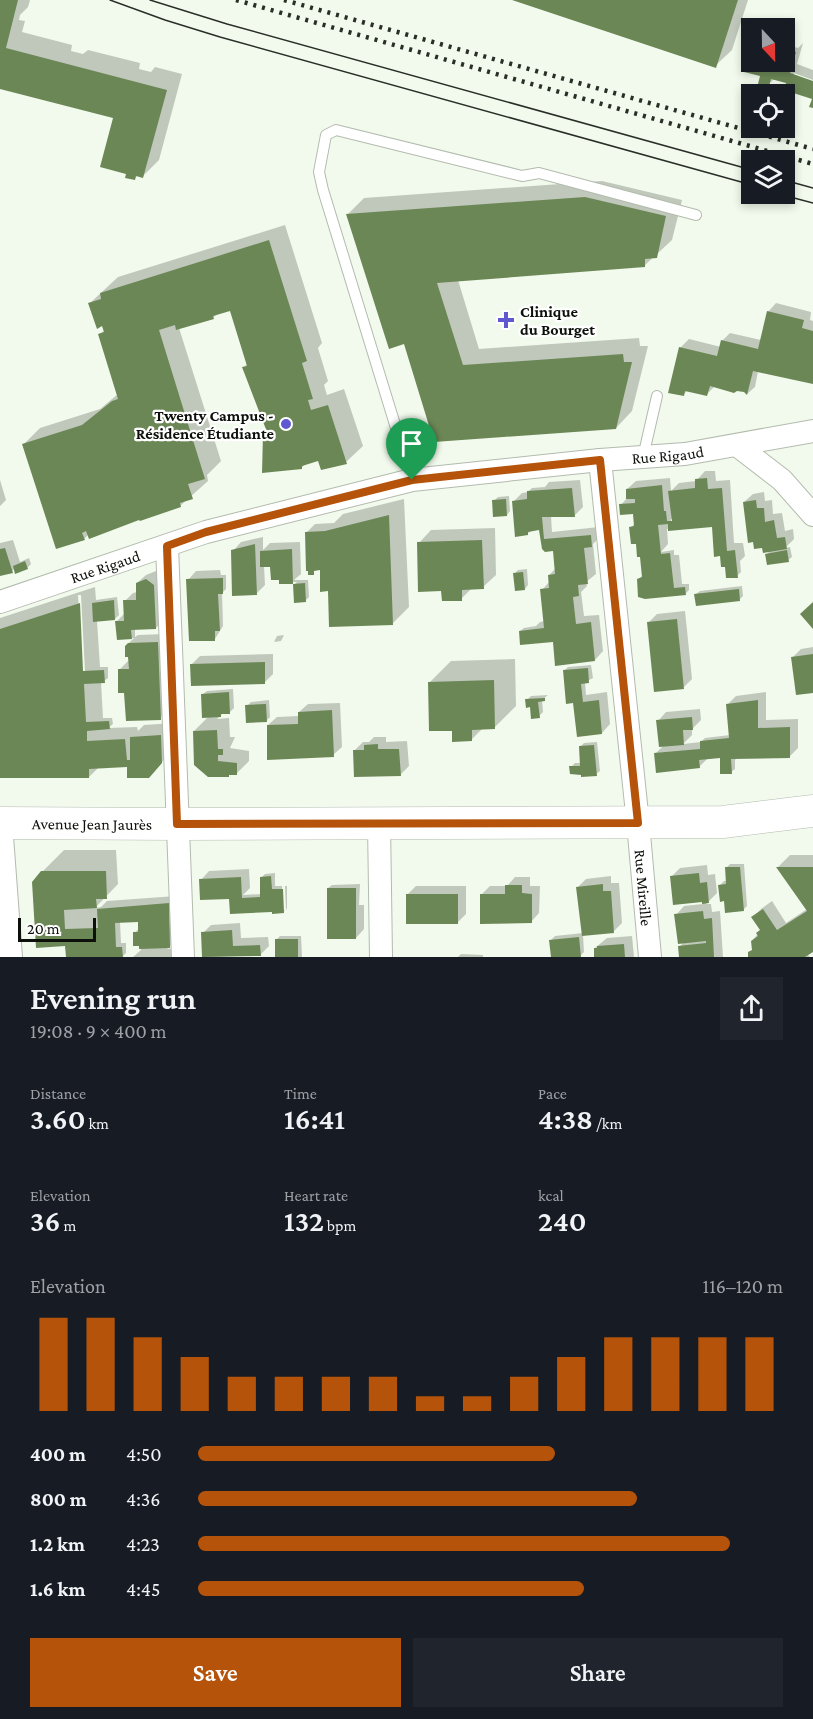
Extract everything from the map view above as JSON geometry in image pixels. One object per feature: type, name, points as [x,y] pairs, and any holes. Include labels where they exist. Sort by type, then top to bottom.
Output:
[{"type":"main road","name":"Avenue Jean Jaurès","points":[[0,823],[723,822],[813,811]]},
{"type":"main road","name":"Avenue Jean Jaurès","points":[[723,822],[813,832]]},
{"type":"street","name":"Rue Rigaud","points":[[0,602],[206,532],[412,480],[600,460],[685,454],[813,431]]},
{"type":"street","points":[[738,446],[782,480],[813,515]]},
{"type":"street","name":"Rue Mireille","points":[[600,460],[650,957]]},
{"type":"street","points":[[167,546],[183,957]]},
{"type":"street","points":[[0,823],[11,957]]},
{"type":"street","points":[[379,823],[381,957]]},
{"type":"lane","points":[[412,480],[323,190],[320,172],[326,135],[336,130],[522,176],[539,173],[696,215]]},
{"type":"lane","points":[[643,457],[657,396]]},
{"type":"building","points":[[0,0],[18,0],[6,48],[167,90],[143,178],[136,176],[135,180],[125,178],[126,174],[100,167],[113,118],[0,89]]},
{"type":"building","points":[[512,0],[738,0],[716,68]]},
{"type":"building","points":[[744,72],[790,72],[813,81],[813,108],[809,107],[812,99],[795,94],[795,84],[786,84],[771,79],[770,84],[758,84],[760,76]]},
{"type":"building","points":[[585,197],[666,216],[657,258],[645,259],[645,267],[437,283],[463,365],[623,354],[624,362],[632,362],[616,429],[434,442],[404,344],[389,349],[346,214]]},
{"type":"building","points":[[269,240],[307,361],[302,363],[313,399],[308,400],[311,410],[328,405],[347,464],[321,470],[318,461],[302,466],[302,469],[262,473],[263,434],[267,432],[242,367],[247,366],[230,311],[213,316],[214,319],[176,330],[175,325],[159,330],[205,479],[188,484],[193,499],[180,503],[181,507],[89,539],[86,531],[82,533],[85,540],[56,549],[22,444],[82,425],[112,401],[118,399],[98,334],[104,332],[102,326],[97,329],[88,303],[101,299],[100,293]]},
{"type":"building","points":[[767,311],[804,320],[802,328],[813,331],[813,384],[753,371],[747,395],[744,392],[734,393],[710,386],[707,396],[685,391],[684,396],[668,393],[679,347],[717,356],[721,340],[758,349]]},
{"type":"building","points":[[707,478],[708,489],[722,488],[727,551],[735,550],[738,578],[726,578],[725,567],[721,567],[720,556],[714,557],[712,527],[668,531],[668,524],[658,525],[661,554],[670,553],[674,588],[685,587],[686,595],[645,599],[638,597],[637,579],[642,577],[636,544],[631,544],[629,527],[634,526],[633,514],[620,515],[619,504],[635,503],[635,499],[626,499],[626,489],[662,485],[664,511],[666,511],[667,521],[672,521],[668,491],[695,488],[695,479]]},
{"type":"building","points":[[572,488],[575,517],[542,517],[544,539],[591,535],[592,547],[584,548],[588,584],[578,585],[579,596],[573,597],[576,624],[591,622],[595,661],[555,666],[553,642],[520,645],[519,631],[544,628],[540,589],[549,588],[548,575],[555,574],[553,551],[545,552],[542,549],[539,530],[515,537],[512,501],[527,499],[527,491]]},
{"type":"building","points":[[506,499],[507,516],[493,517],[492,500]]},
{"type":"building","points":[[756,500],[757,508],[764,508],[765,522],[774,520],[777,538],[785,537],[787,549],[763,553],[762,548],[754,549],[753,542],[748,543],[743,502]]},
{"type":"building","points":[[389,515],[393,625],[329,627],[328,591],[320,592],[320,570],[314,571],[314,575],[308,575],[306,571],[305,532],[325,531]]},
{"type":"building","points":[[482,540],[484,589],[462,590],[462,601],[442,601],[441,591],[418,592],[417,542]]},
{"type":"building","points":[[255,544],[257,595],[232,596],[231,550]]},
{"type":"building","points":[[5,548],[13,573],[0,576],[0,549]]},
{"type":"building","points":[[292,549],[293,584],[279,584],[279,580],[271,580],[270,567],[260,567],[260,551]]},
{"type":"building","points":[[787,550],[789,562],[767,565],[765,554]]},
{"type":"building","points":[[25,561],[28,569],[15,574],[13,566]]},
{"type":"building","points":[[523,572],[525,590],[515,591],[513,573]]},
{"type":"building","points":[[223,578],[223,594],[218,594],[220,631],[215,631],[215,641],[189,641],[186,579]]},
{"type":"building","points":[[146,579],[154,585],[156,629],[131,630],[132,639],[117,640],[115,621],[124,621],[123,600],[136,600],[136,583]]},
{"type":"building","points":[[305,583],[306,602],[294,603],[293,584]]},
{"type":"building","points":[[739,589],[740,601],[696,606],[694,594]]},
{"type":"building","points":[[114,600],[115,620],[93,622],[92,603]]},
{"type":"building","points":[[813,602],[813,629],[800,614]]},
{"type":"building","points":[[80,603],[83,671],[104,670],[105,683],[84,684],[86,722],[109,721],[110,729],[87,731],[87,741],[125,739],[127,760],[130,760],[130,737],[161,735],[162,763],[149,778],[127,778],[127,767],[89,769],[89,778],[0,778],[0,629]]},
{"type":"building","points":[[677,619],[684,689],[654,692],[647,622]]},
{"type":"building","points":[[158,642],[161,720],[126,721],[124,693],[118,693],[118,669],[129,669],[128,657],[125,657],[125,646],[128,643]]},
{"type":"building","points":[[813,654],[813,693],[796,695],[791,657]]},
{"type":"building","points":[[265,662],[265,684],[191,686],[190,664]]},
{"type":"building","points":[[588,668],[589,683],[581,684],[583,702],[599,700],[602,734],[577,737],[573,703],[566,704],[563,670]]},
{"type":"building","points":[[494,680],[495,729],[472,730],[472,741],[452,742],[452,731],[429,731],[428,682]]},
{"type":"building","points":[[229,692],[230,714],[202,718],[201,694]]},
{"type":"building","points":[[545,698],[545,701],[538,702],[540,718],[531,719],[530,707],[526,708],[525,699]]},
{"type":"building","points":[[758,700],[758,728],[790,727],[790,758],[731,759],[732,774],[720,774],[720,758],[699,760],[700,768],[656,773],[654,753],[700,749],[700,741],[729,738],[726,704]]},
{"type":"building","points":[[266,704],[267,722],[246,723],[245,705]]},
{"type":"building","points":[[332,710],[334,757],[267,760],[267,725],[298,724],[298,712]]},
{"type":"building","points":[[692,717],[693,730],[683,730],[684,745],[659,747],[656,720]]},
{"type":"building","points":[[217,730],[218,749],[223,749],[223,755],[218,755],[218,761],[237,763],[237,775],[208,777],[194,765],[193,731]]},
{"type":"building","points":[[378,744],[378,749],[399,749],[401,776],[354,777],[353,750],[364,750],[364,745]]},
{"type":"building","points":[[594,745],[597,776],[581,777],[581,775],[570,774],[569,766],[580,766],[579,746]]},
{"type":"building","points":[[725,867],[740,867],[744,911],[725,913],[724,901],[720,902],[718,885],[726,884]]},
{"type":"building","points":[[776,867],[813,867],[813,952],[805,957],[748,957],[748,952],[752,950],[751,941],[758,936],[756,933],[760,930],[751,917],[763,909],[777,930],[807,911]]},
{"type":"building","points":[[41,871],[106,871],[107,899],[96,899],[97,908],[64,910],[65,929],[98,928],[97,909],[169,903],[170,948],[139,949],[139,946],[133,946],[133,932],[138,932],[138,922],[115,923],[116,947],[122,947],[123,957],[66,957],[65,946],[36,948],[32,882]]},
{"type":"building","points":[[699,873],[700,883],[707,882],[709,903],[673,905],[670,876]]},
{"type":"building","points":[[271,876],[272,889],[283,889],[284,913],[230,914],[229,899],[200,900],[199,879],[241,877],[242,898],[260,897],[260,877]]},
{"type":"building","points":[[603,884],[603,891],[611,891],[614,933],[582,936],[576,887]]},
{"type":"building","points":[[505,885],[522,885],[522,893],[532,894],[532,923],[480,924],[480,894],[505,894]]},
{"type":"building","points":[[327,888],[356,888],[356,939],[327,939]]},
{"type":"building","points":[[406,894],[458,894],[458,924],[406,924]]},
{"type":"building","points":[[703,911],[704,919],[712,918],[714,957],[679,957],[678,946],[706,943],[706,941],[678,944],[674,914]]},
{"type":"building","points":[[232,930],[233,946],[260,945],[261,956],[202,957],[201,932]]},
{"type":"building","points":[[579,937],[581,957],[551,957],[549,940]]},
{"type":"building","points":[[275,939],[298,939],[298,957],[275,957]]},
{"type":"building","points":[[624,944],[625,957],[594,957],[594,948],[597,946]]},
{"type":"tram line","points":[[110,0],[220,37],[741,182]]},
{"type":"tram line","points":[[150,0],[227,24],[741,167]]},
{"type":"tram line","points":[[795,183],[813,188]]},
{"type":"tram line","points":[[795,198],[813,203]]},
{"type":"railway","points":[[236,0],[813,164]]},
{"type":"railway","points":[[284,0],[813,149]]},
{"type":"place","name":"Clinique du Bourget","points":[[506,320]]},
{"type":"place","name":"Twenty Campus - Résidence Étudiante","points":[[286,424]]},
{"type":"route","points":[[600,460],[638,823],[177,824],[167,546],[206,532],[412,480],[600,460]]}]
